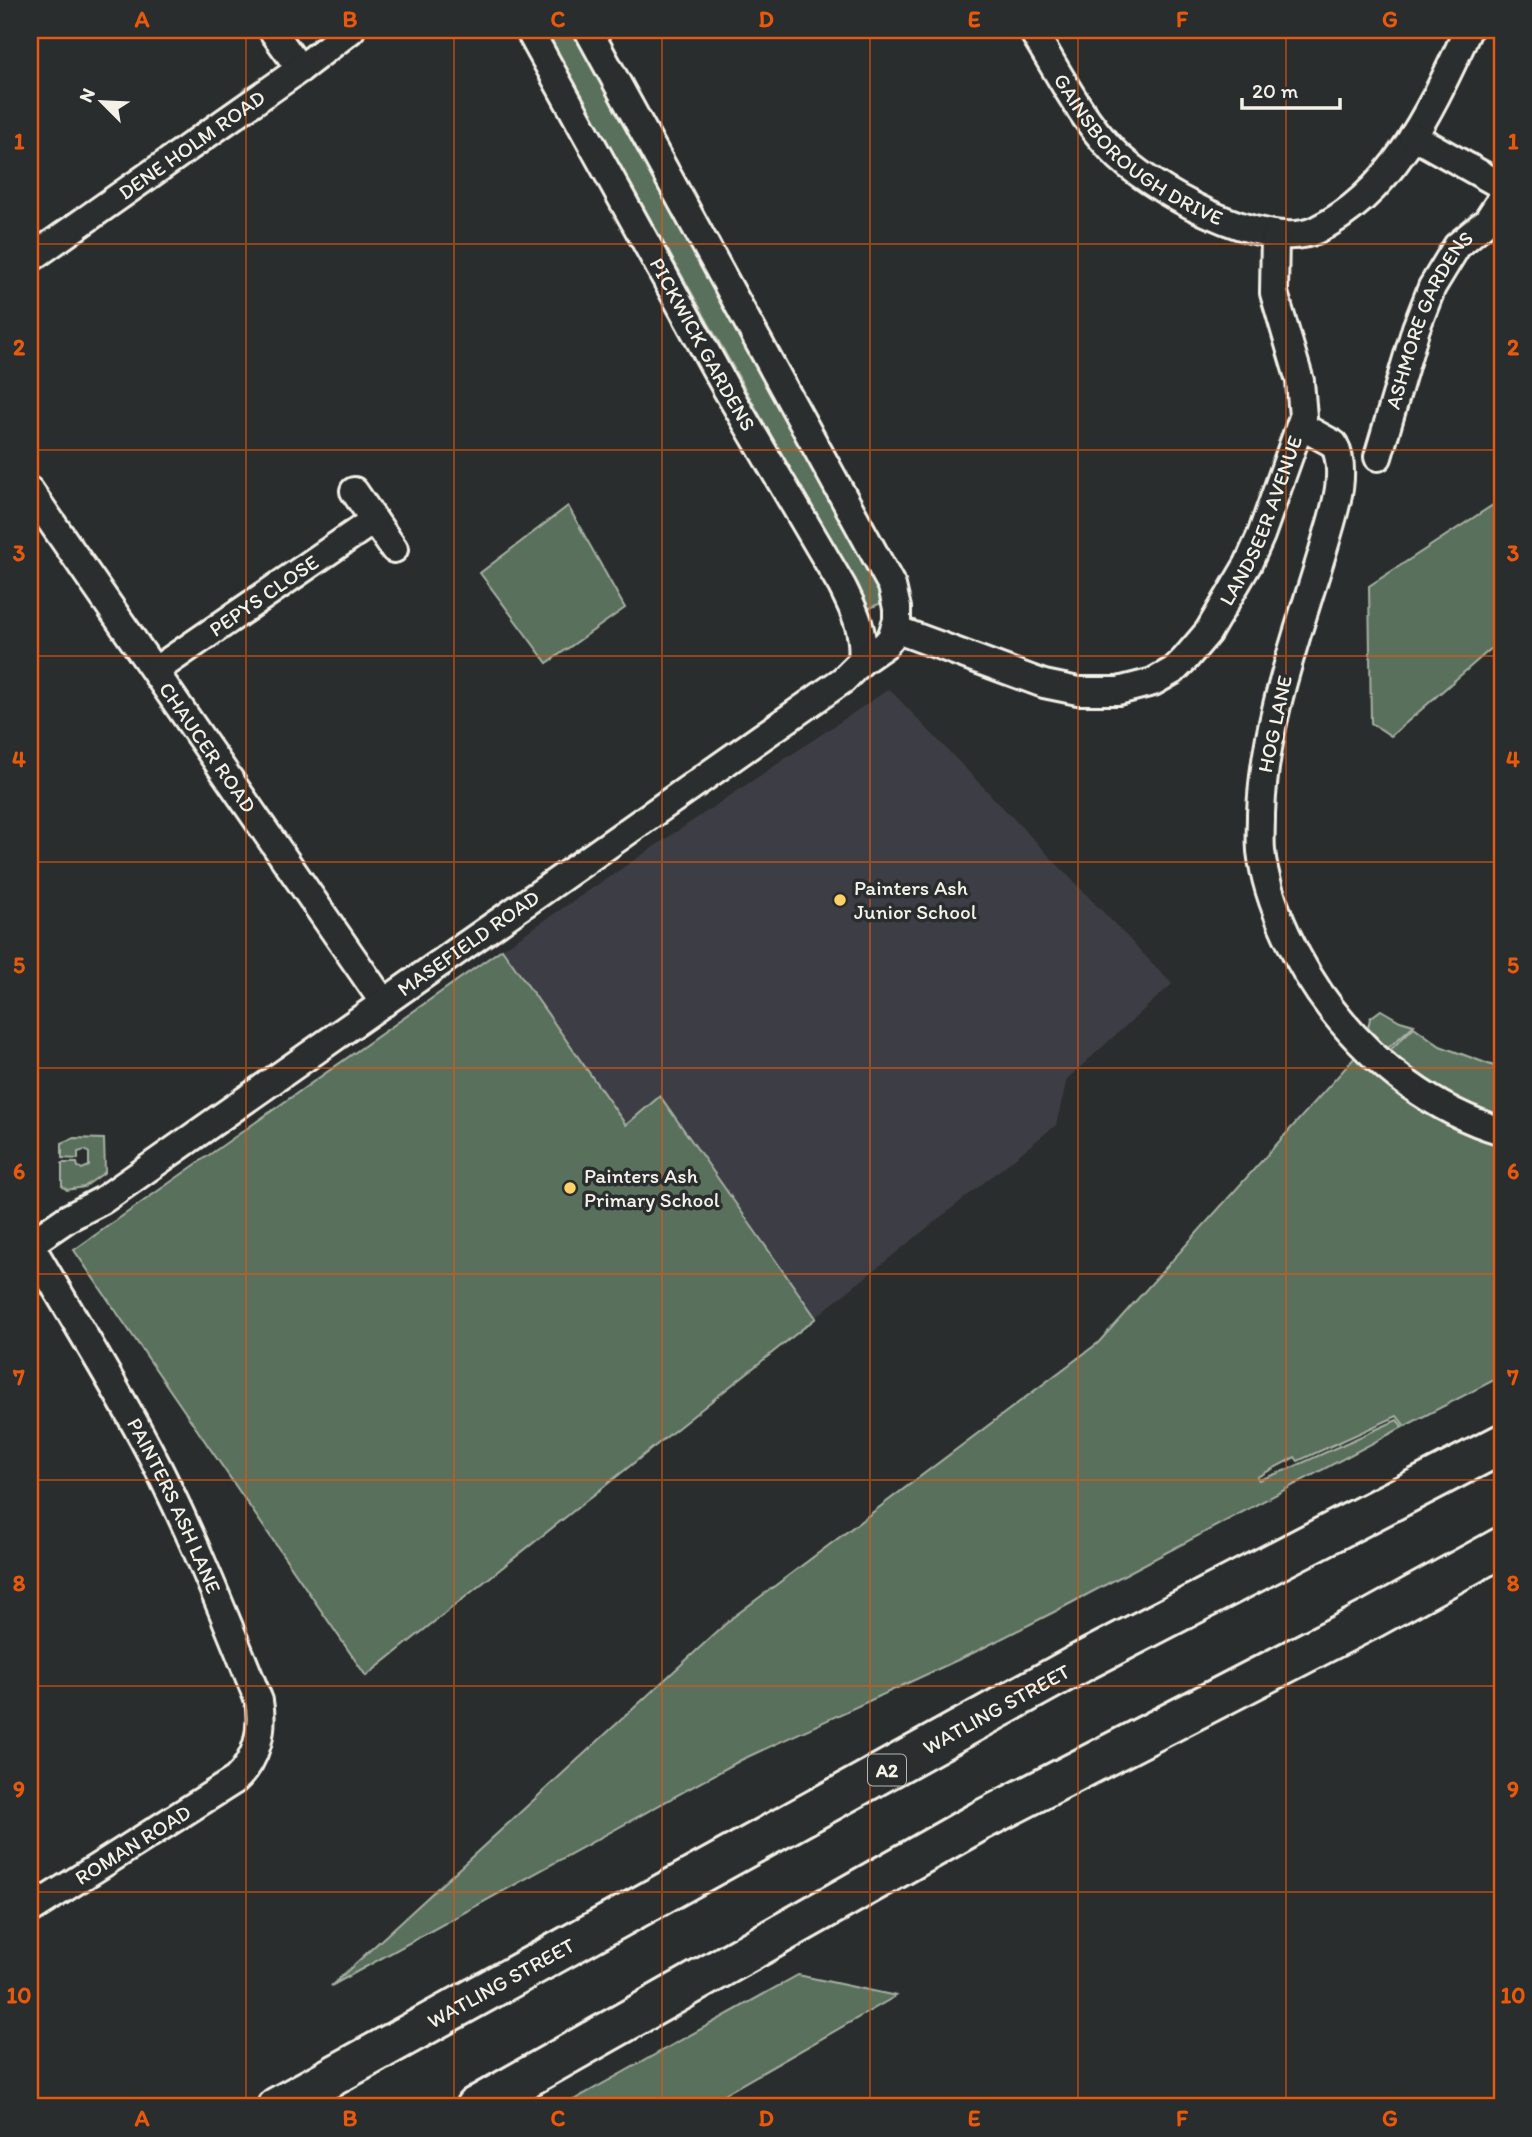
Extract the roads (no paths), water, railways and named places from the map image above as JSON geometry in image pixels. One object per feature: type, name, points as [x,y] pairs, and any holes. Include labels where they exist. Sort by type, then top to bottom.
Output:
[{"type":"highway","name":"WATLING STREET","points":[[277,2107],[1082,1662],[1502,1444]]},
{"type":"highway","points":[[475,2107],[981,1821],[1361,1624],[1502,1547]]},
{"type":"street","points":[[272,30],[300,69]]},
{"type":"street","name":"DENE HOLM ROAD","points":[[30,258],[300,69],[351,30]]},
{"type":"street","name":"PICKWICK GARDENS","points":[[529,30],[727,390],[847,596],[858,617],[862,633],[862,661]]},
{"type":"street","points":[[588,30],[891,586],[897,608],[895,629]]},
{"type":"street","name":"GAINSBOROUGH DRIVE","points":[[1032,30],[1083,113],[1126,164],[1157,185],[1212,215],[1275,235]]},
{"type":"street","points":[[1275,235],[1294,236],[1310,232],[1343,214],[1375,186],[1413,136],[1468,30]]},
{"type":"street","points":[[1413,136],[1502,186]]},
{"type":"street","name":"ASHMORE GARDENS","points":[[1378,457],[1416,328],[1432,287],[1457,246],[1488,221],[1502,198]]},
{"type":"street","name":"LANDSEER AVENUE","points":[[895,629],[1064,690],[1103,692],[1153,682],[1174,670],[1197,645],[1243,575],[1261,535],[1301,426],[1304,408],[1300,381],[1274,293],[1275,235]]},
{"type":"street","name":"HOG LANE","points":[[1301,426],[1334,444],[1340,475],[1326,536],[1275,710],[1263,778],[1261,848],[1268,882],[1287,931],[1314,983],[1348,1028],[1386,1065],[1430,1100],[1469,1120],[1502,1131]]},
{"type":"street","name":"CHAUCER ROAD","points":[[30,491],[384,1003]]},
{"type":"street","points":[[354,491],[394,549]]},
{"type":"street","name":"PEPYS CLOSE","points":[[156,670],[374,520]]},
{"type":"street","name":"MASEFIELD ROAD","points":[[30,1244],[68,1218],[103,1200],[843,680],[862,661],[885,645],[895,629]]},
{"type":"street","name":"PAINTERS ASH LANE","points":[[30,1244],[151,1455],[196,1547],[259,1701],[262,1721],[260,1737],[250,1762],[235,1780]]},
{"type":"street","name":"ROMAN ROAD","points":[[30,1910],[235,1780]]},
{"type":"place","name":"Painters Ash Junior School","points":[[840,900]]},
{"type":"place","name":"Painters Ash Primary School","points":[[570,1188]]}]
